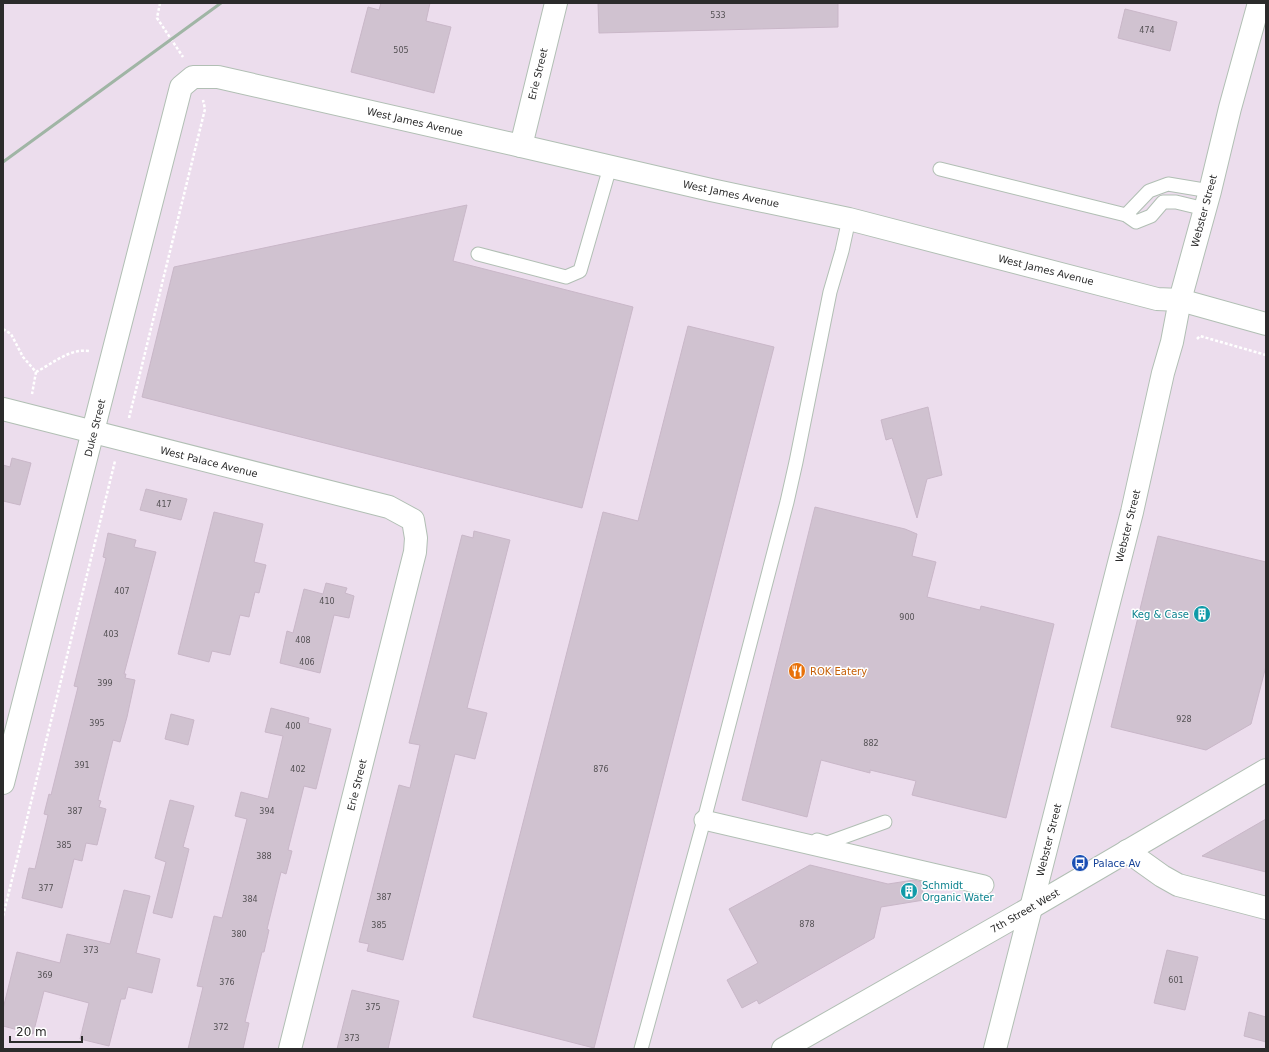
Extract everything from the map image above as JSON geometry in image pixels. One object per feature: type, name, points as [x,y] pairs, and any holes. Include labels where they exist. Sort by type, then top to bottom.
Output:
[{"type":"street","name":"Erie Street","points":[[521,146],[556,3]]},
{"type":"street","name":"Webster Street","points":[[995,1049],[1132,512],[1163,373],[1172,342],[1180,300],[1208,200],[1230,108],[1259,3]]},
{"type":"street","name":"West James Avenue","points":[[198,87],[218,77],[711,190],[849,220],[1157,299],[1180,300],[1266,324]]},
{"type":"street","name":"Duke Street","points":[[3,783],[181,87],[198,87]]},
{"type":"street","name":"West Palace Avenue","points":[[3,409],[389,507],[413,520]]},
{"type":"street","name":"Erie Street","points":[[290,1049],[415,552],[416,538],[413,520]]},
{"type":"street","name":"7th Street West","points":[[782,1049],[1032,907],[1266,770]]},
{"type":"street","points":[[705,816],[984,885]]},
{"type":"street","points":[[1127,851],[1162,876],[1178,885],[1266,908]]},
{"type":"lane","points":[[478,254],[566,277],[580,271],[610,167]]},
{"type":"lane","points":[[940,170],[1126,215],[1136,222],[1151,216],[1163,202],[1208,200]]},
{"type":"lane","points":[[1126,215],[1149,191],[1168,184],[1208,200]]},
{"type":"lane","points":[[641,1049],[705,816],[787,502],[830,292],[849,220]]},
{"type":"lane","points":[[705,816],[827,843],[885,822]]},
{"type":"path","points":[[128,420],[205,109],[198,87],[179,50],[158,18],[160,3]]},
{"type":"path","points":[[3,329],[11,334],[23,357],[36,372]]},
{"type":"path","points":[[1195,340],[1200,336],[1266,355]]},
{"type":"path","points":[[28,416],[36,372],[65,355],[81,350],[113,355]]},
{"type":"path","points":[[3,916],[116,459]]},
{"type":"building","points":[[381,3],[430,3],[426,21],[451,27],[434,93],[351,72],[368,7],[379,10]]},
{"type":"building","points":[[598,3],[838,3],[838,27],[599,33]]},
{"type":"building","points":[[1125,9],[1177,22],[1170,51],[1118,38]]},
{"type":"building","points":[[467,205],[453,261],[633,307],[582,508],[142,397],[174,267]]},
{"type":"building","points":[[688,326],[774,347],[594,1048],[473,1017],[603,512],[638,521]]},
{"type":"building","points":[[928,407],[942,475],[927,479],[917,518],[892,438],[886,440],[881,420]]},
{"type":"building","points":[[12,458],[31,463],[20,505],[3,501],[3,465],[10,467]]},
{"type":"building","points":[[146,489],[187,499],[181,520],[140,510]]},
{"type":"building","points":[[815,507],[905,529],[917,534],[912,556],[936,562],[927,597],[980,610],[981,606],[1054,624],[1006,818],[912,795],[916,781],[870,770],[870,773],[821,760],[807,817],[742,800]]},
{"type":"building","points":[[214,512],[263,524],[254,562],[266,565],[259,593],[255,592],[249,617],[240,615],[230,655],[212,651],[209,662],[178,654]]},
{"type":"building","points":[[474,531],[510,540],[467,708],[487,713],[475,759],[455,754],[403,960],[367,951],[369,944],[359,942],[399,785],[410,788],[420,745],[409,743],[462,535],[473,538]]},
{"type":"building","points":[[108,533],[136,540],[134,547],[156,552],[124,674],[126,674],[125,678],[135,680],[127,717],[120,742],[113,740],[98,800],[101,801],[99,807],[106,809],[97,845],[86,843],[82,861],[74,859],[62,908],[22,898],[29,868],[35,869],[48,815],[44,814],[49,794],[51,795],[78,687],[74,686],[106,558],[103,557]]},
{"type":"building","name":"Keg & Case","points":[[1158,536],[1266,562],[1266,666],[1251,724],[1206,750],[1111,727]]},
{"type":"building","points":[[326,583],[347,588],[345,593],[354,596],[349,618],[334,615],[320,673],[280,663],[287,631],[293,633],[304,589],[323,594]]},
{"type":"building","points":[[271,708],[309,718],[308,723],[331,729],[316,789],[304,786],[288,850],[292,851],[286,874],[281,872],[267,929],[269,930],[264,952],[262,952],[245,1022],[249,1023],[243,1049],[188,1049],[203,987],[197,986],[214,916],[222,918],[247,819],[235,816],[241,792],[268,799],[283,736],[265,732]]},
{"type":"building","points":[[171,714],[194,720],[188,745],[165,739]]},
{"type":"building","points":[[170,800],[194,806],[183,847],[189,849],[172,918],[153,913],[166,862],[155,858]]},
{"type":"building","points":[[1266,819],[1266,872],[1202,856]]},
{"type":"building","points":[[810,865],[888,884],[914,880],[921,882],[924,900],[881,907],[874,938],[759,1004],[757,1000],[742,1008],[727,980],[758,963],[729,909]]},
{"type":"building","points":[[124,890],[150,896],[136,953],[160,959],[152,993],[128,987],[125,999],[121,999],[109,1046],[80,1039],[89,1003],[44,991],[33,1034],[3,1026],[3,1009],[17,952],[60,963],[67,934],[110,944]]},
{"type":"building","points":[[1167,950],[1198,957],[1185,1010],[1154,1003]]},
{"type":"building","points":[[352,990],[399,1001],[388,1049],[337,1049]]},
{"type":"building","points":[[1249,1012],[1266,1017],[1266,1042],[1244,1036]]},
{"type":"railway","points":[[3,162],[221,3]]},
{"type":"place","name":"Keg & Case","points":[[1202,614]]},
{"type":"place","name":"ROK Eatery","points":[[797,671]]},
{"type":"place","name":"Palace Av","points":[[1080,863]]},
{"type":"place","name":"Schmidt Organic Water","points":[[909,891]]}]
